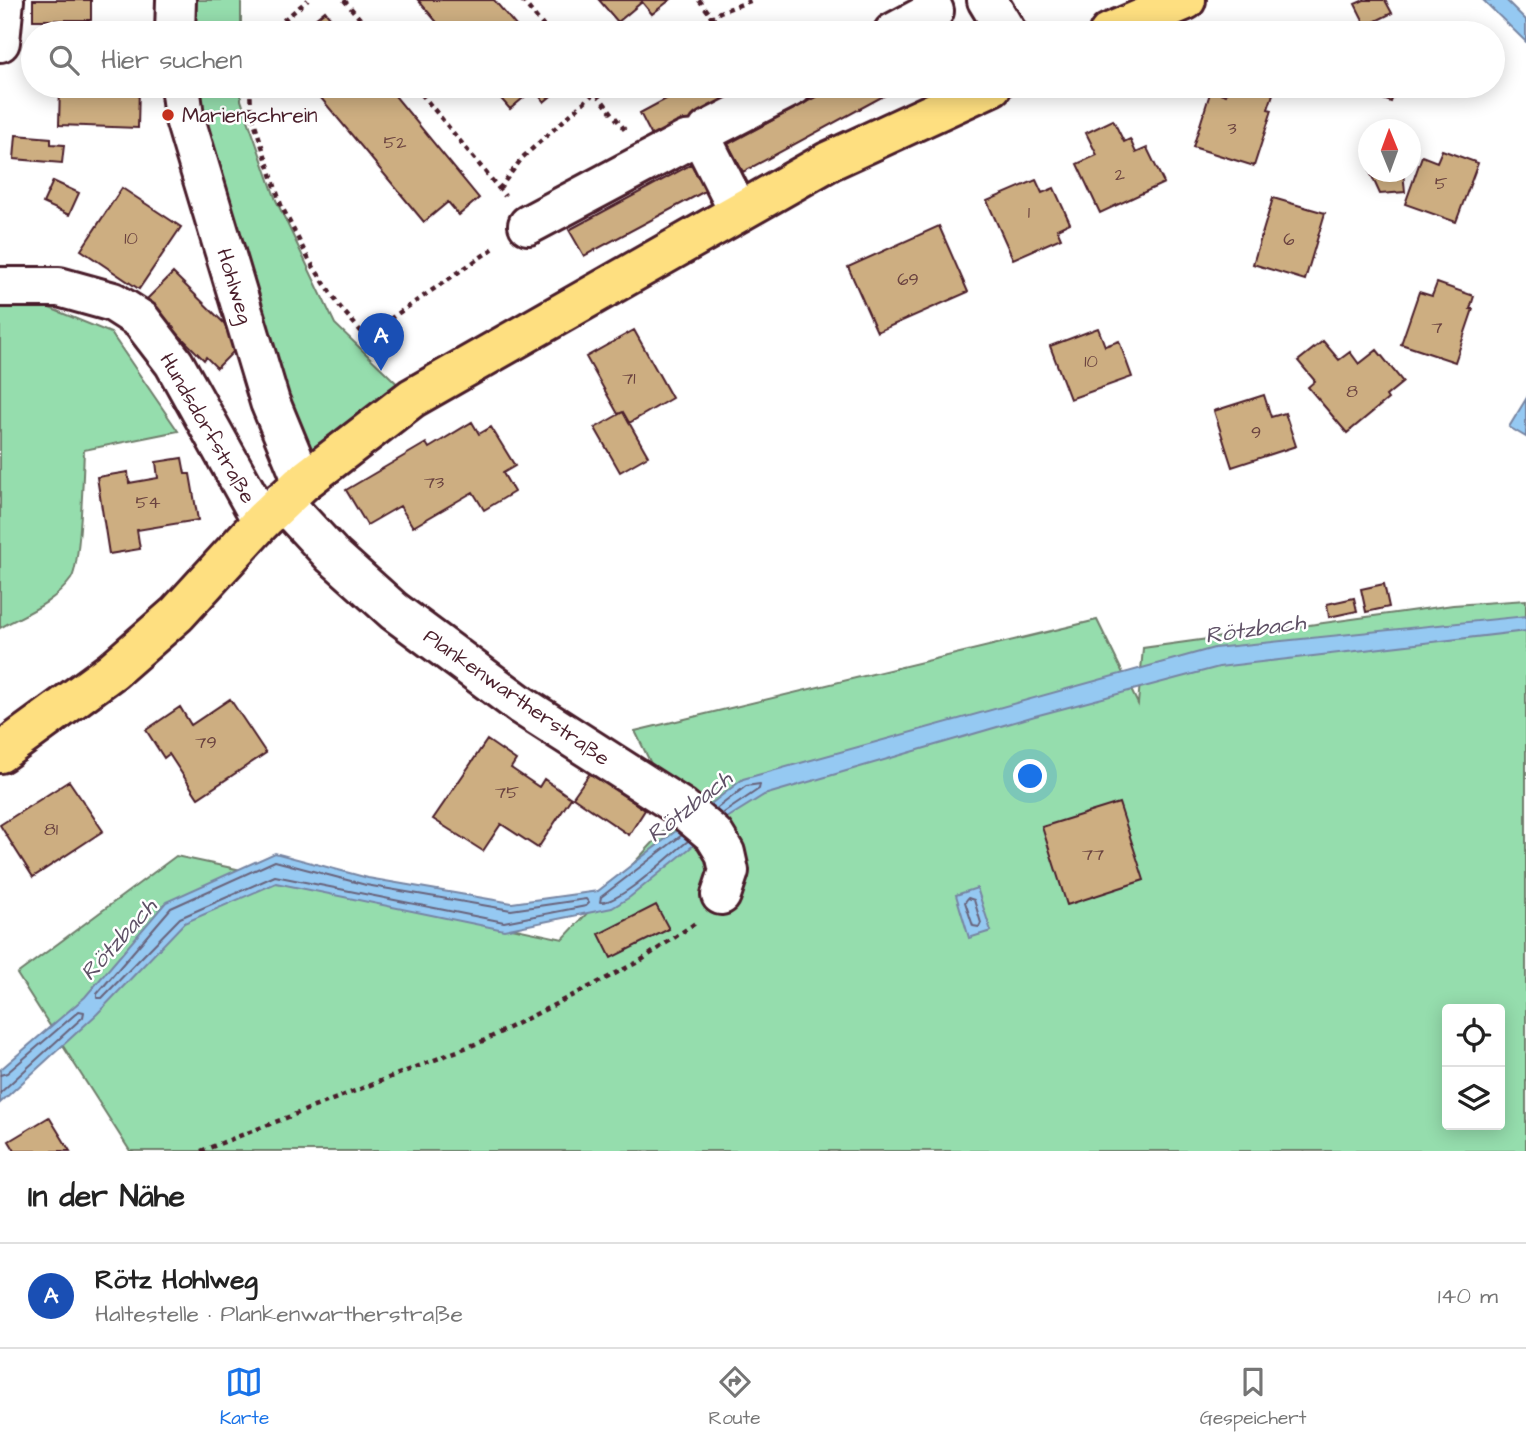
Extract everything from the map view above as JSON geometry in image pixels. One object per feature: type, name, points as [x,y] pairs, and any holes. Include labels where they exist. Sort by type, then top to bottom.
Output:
[{"type":"main road","points":[[1138,21],[1186,0]]},
{"type":"main road","points":[[0,753],[112,671],[177,614],[283,501],[412,398],[829,161],[966,98]]},
{"type":"street","points":[[0,42],[4,0]]},
{"type":"street","points":[[175,21],[176,0]]},
{"type":"street","points":[[987,0],[1000,21]]},
{"type":"street","points":[[915,21],[934,11]]},
{"type":"street","name":"Hohlweg","points":[[182,98],[184,116],[270,402],[283,501]]},
{"type":"street","points":[[704,143],[708,130],[770,98]]},
{"type":"street","points":[[528,225],[687,141],[698,140],[704,143],[739,212]]},
{"type":"street","name":"Hundsdorfstraße","points":[[0,287],[59,287],[113,302],[141,320],[283,501]]},
{"type":"street","name":"Plankenwartherstraße","points":[[283,501],[320,543],[394,611],[521,705],[704,825],[725,853],[729,871],[721,895]]},
{"type":"path","points":[[283,21],[308,0]]},
{"type":"path","points":[[344,0],[362,21]]},
{"type":"path","points":[[522,0],[539,21]]},
{"type":"path","points":[[699,0],[715,21]]},
{"type":"path","points":[[705,21],[753,0]]},
{"type":"path","points":[[250,98],[251,112],[281,205],[309,260],[340,307],[365,336],[528,225],[425,98]]},
{"type":"path","points":[[499,189],[523,157],[583,98]]},
{"type":"path","points":[[601,98],[638,146],[645,163]]},
{"type":"path","points":[[201,1151],[483,1041],[640,961],[704,917],[721,895]]},
{"type":"green space","points":[[176,0],[241,0],[241,21],[175,21]]},
{"type":"green space","points":[[184,98],[241,98],[276,200],[335,324],[412,398],[303,482]]},
{"type":"green space","points":[[25,298],[111,333],[178,431],[84,450],[79,538],[71,579],[48,601],[0,628],[0,304]]},
{"type":"green space","points":[[1526,600],[1526,1151],[130,1151],[17,974],[176,856],[563,939],[677,817],[635,731],[1097,620],[1138,704],[1143,648],[1453,605]]},
{"type":"water","points":[[1483,0],[1506,0],[1526,20],[1526,42],[1505,21]]},
{"type":"water","points":[[1526,399],[1526,437],[1509,427]]},
{"type":"water","points":[[1526,616],[1526,631],[1219,667],[1035,716],[764,795],[727,818],[630,897],[612,908],[504,930],[276,883],[184,923],[97,1014],[0,1103],[0,1070],[85,997],[166,902],[275,853],[368,878],[512,903],[598,891],[743,779],[1214,648]]},
{"type":"water","points":[[977,888],[991,931],[969,938],[956,895]]},
{"type":"building","points":[[33,0],[91,0],[91,20],[33,20]]},
{"type":"building","points":[[418,0],[494,0],[512,21],[436,21]]},
{"type":"building","points":[[599,0],[670,0],[652,14],[642,2],[617,21]]},
{"type":"building","points":[[1364,0],[1385,0],[1392,13],[1376,21],[1364,21],[1355,4]]},
{"type":"building","points":[[325,11],[333,21],[313,21]]},
{"type":"building","points":[[60,98],[139,98],[138,128],[59,125]]},
{"type":"building","points":[[321,98],[397,98],[479,198],[459,215],[448,202],[424,222]]},
{"type":"building","points":[[500,98],[523,98],[510,109]]},
{"type":"building","points":[[668,98],[732,98],[655,142],[640,113]]},
{"type":"building","points":[[814,98],[880,98],[743,172],[728,144]]},
{"type":"building","points":[[1208,98],[1272,98],[1268,109],[1272,110],[1254,166],[1193,147]]},
{"type":"building","points":[[1113,120],[1124,142],[1130,139],[1136,153],[1147,148],[1164,183],[1100,213],[1077,164],[1097,155],[1086,133]]},
{"type":"building","points":[[16,135],[51,138],[51,144],[64,145],[62,163],[14,159]]},
{"type":"building","points":[[1442,150],[1478,163],[1456,222],[1405,204],[1413,182],[1421,182],[1422,156],[1437,162]]},
{"type":"building","points":[[692,164],[707,190],[584,256],[569,230]]},
{"type":"building","points":[[1036,180],[1042,193],[1054,188],[1070,223],[1057,229],[1061,238],[1013,259],[987,201]]},
{"type":"building","points":[[53,181],[79,193],[69,215],[43,203]]},
{"type":"building","points":[[1375,182],[1404,182],[1405,192],[1380,194]]},
{"type":"building","points":[[122,188],[181,227],[139,289],[81,250]]},
{"type":"building","points":[[1273,198],[1325,213],[1305,280],[1253,264]]},
{"type":"building","points":[[939,226],[968,292],[877,332],[848,267]]},
{"type":"building","points":[[173,273],[232,331],[241,344],[217,368],[206,357],[204,360],[145,301]]},
{"type":"building","points":[[1437,283],[1474,296],[1470,309],[1473,309],[1455,362],[1401,344],[1419,292],[1432,296]]},
{"type":"building","points":[[1098,328],[1105,346],[1119,341],[1132,377],[1070,399],[1050,346]]},
{"type":"building","points":[[634,330],[672,398],[629,423],[623,412],[618,414],[586,357]]},
{"type":"building","points":[[1323,341],[1339,360],[1350,352],[1359,364],[1377,350],[1403,382],[1386,396],[1388,399],[1347,433],[1308,387],[1315,381],[1298,361]]},
{"type":"building","points":[[1264,395],[1271,417],[1285,413],[1296,446],[1232,467],[1214,411]]},
{"type":"building","points":[[623,412],[648,456],[620,472],[595,428]]},
{"type":"building","points":[[472,422],[479,434],[491,427],[515,466],[503,473],[514,492],[484,510],[473,492],[413,527],[400,506],[367,525],[346,490],[426,443],[429,448]]},
{"type":"building","points":[[182,458],[185,474],[190,474],[198,520],[137,530],[140,549],[109,554],[97,477],[128,472],[129,483],[158,478],[156,462]]},
{"type":"building","points":[[1384,584],[1389,607],[1366,612],[1361,589]]},
{"type":"building","points":[[1354,598],[1357,611],[1329,617],[1327,604]]},
{"type":"building","points":[[230,699],[266,753],[198,798],[169,754],[164,758],[146,730],[180,707],[191,725]]},
{"type":"building","points":[[487,740],[516,760],[511,768],[539,787],[544,779],[571,798],[538,848],[501,824],[483,851],[433,819]]},
{"type":"building","points":[[590,773],[645,810],[629,835],[573,797]]},
{"type":"building","points":[[69,781],[103,831],[33,877],[0,825]]},
{"type":"building","points":[[1119,803],[1144,880],[1067,905],[1042,827]]},
{"type":"building","points":[[656,905],[669,929],[611,958],[599,934]]},
{"type":"building","points":[[49,1117],[70,1151],[15,1151],[9,1141]]},
{"type":"place","name":"Marienschrein","points":[[168,115]]},
{"type":"place","name":"Rötz Hohlweg","points":[[381,371]]},
{"type":"water label","name":"Rötzbach","points":[[1255,628]]},
{"type":"water label","name":"Rötzbach","points":[[689,806]]},
{"type":"water label","name":"Rötzbach","points":[[118,939]]}]
